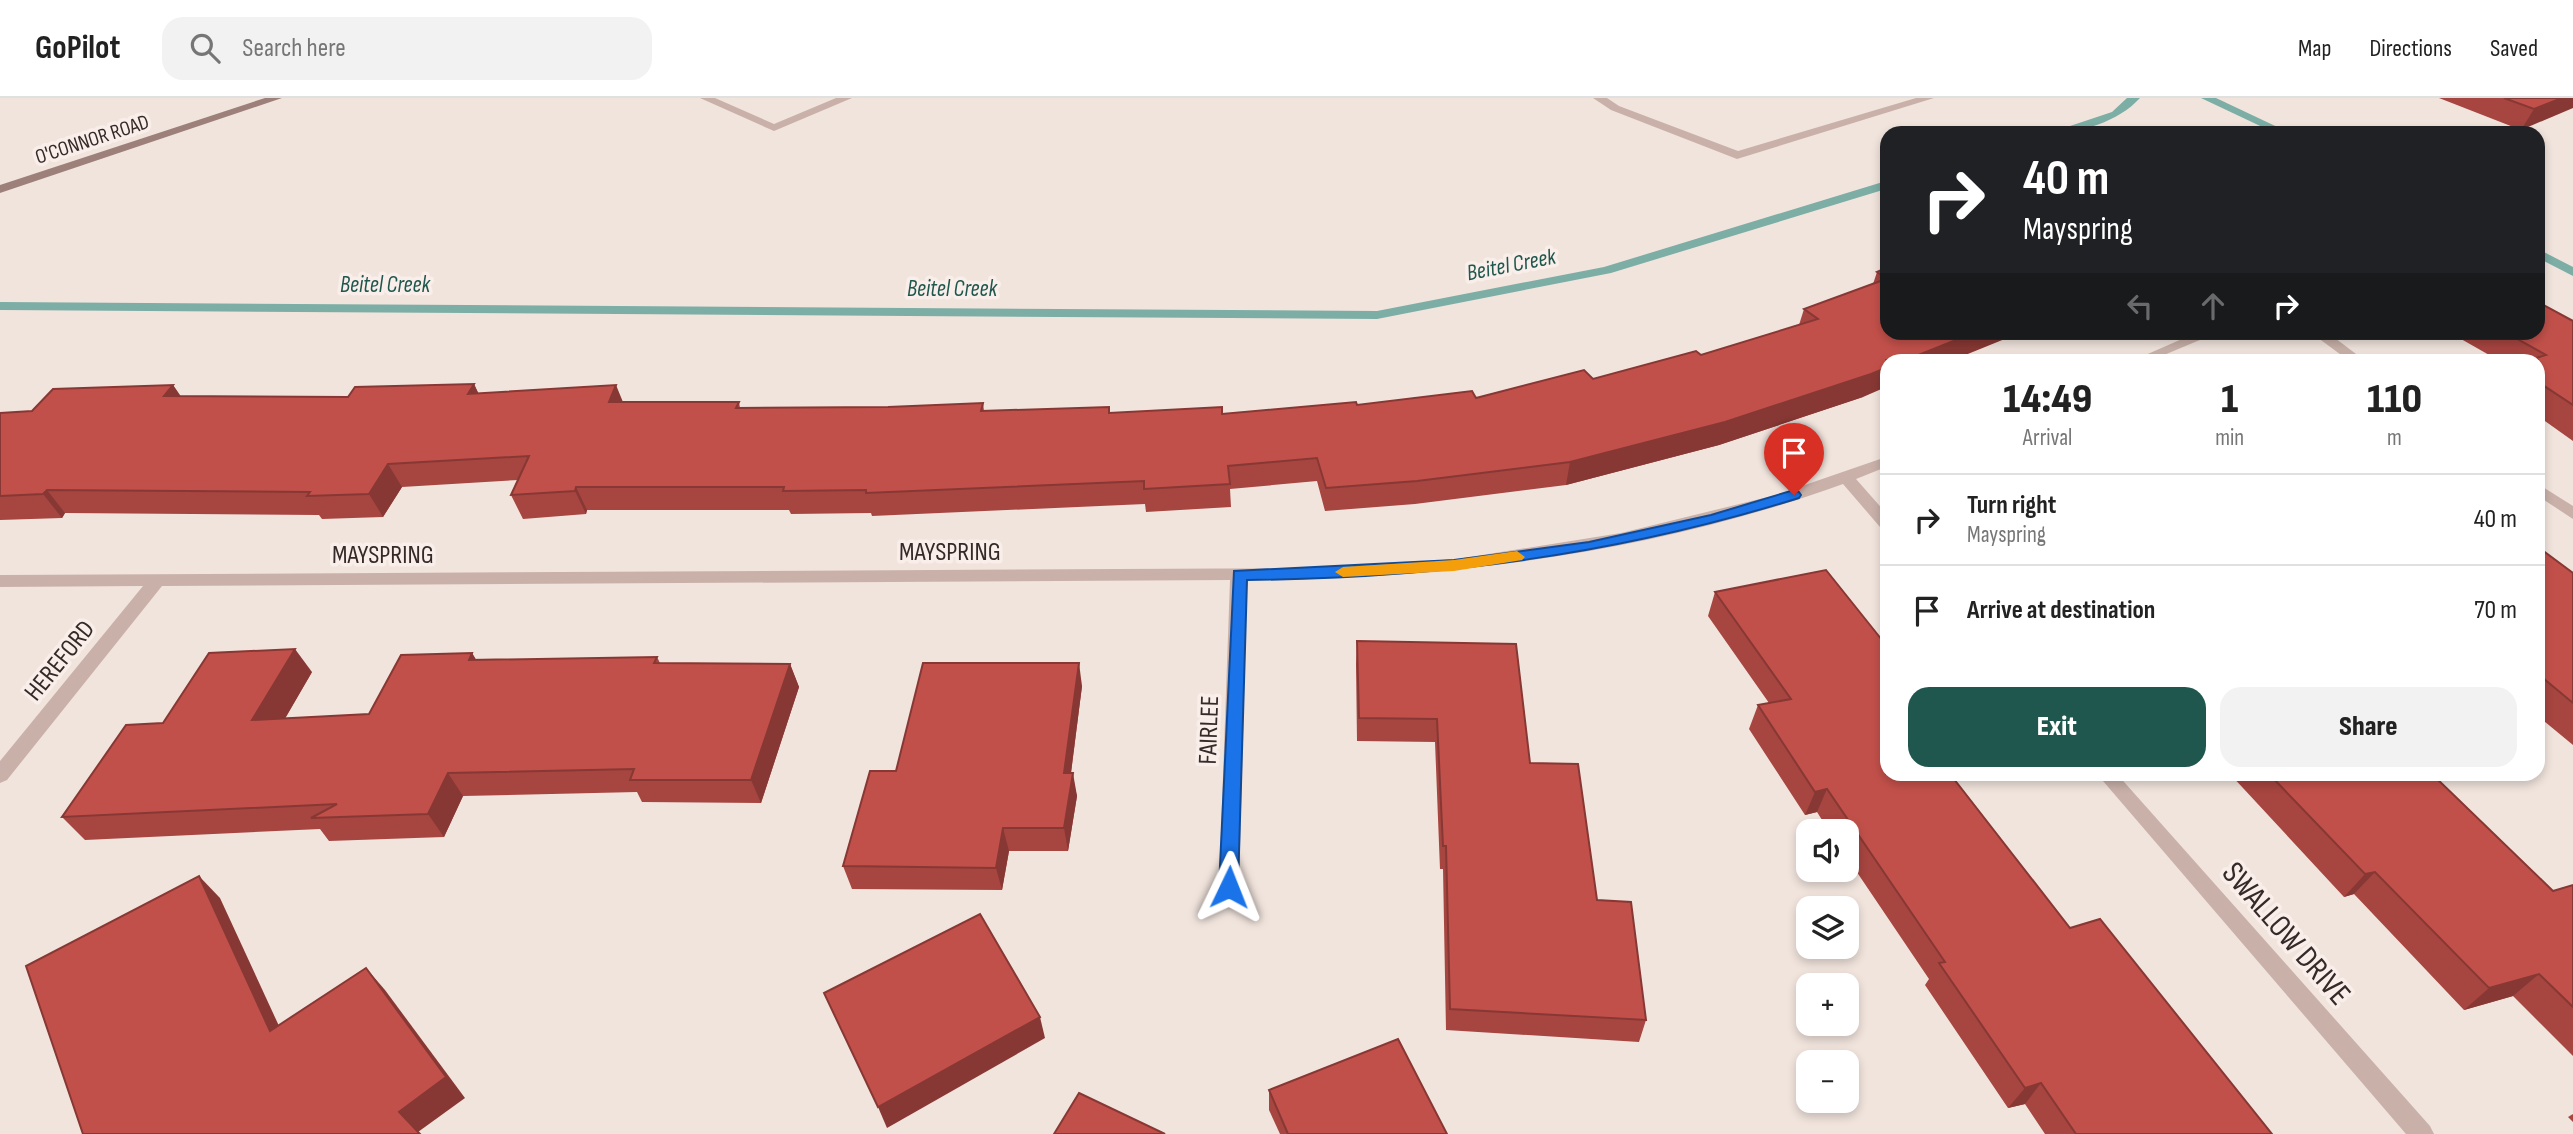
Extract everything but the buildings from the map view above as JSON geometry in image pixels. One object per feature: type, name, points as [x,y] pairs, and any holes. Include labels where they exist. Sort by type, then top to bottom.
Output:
[{"type":"main road","name":"O'CONNOR ROAD","points":[[0,189],[276,98]]},
{"type":"street","points":[[706,98],[774,128],[846,98]]},
{"type":"street","points":[[1599,98],[1615,108],[1737,155],[1928,98]]},
{"type":"street","points":[[2156,354],[2191,340]]},
{"type":"street","points":[[2328,340],[2348,354]]},
{"type":"street","name":"MAYSPRING","points":[[0,581],[1239,575],[1454,566],[1589,547],[1713,520],[1847,478],[1880,464]]},
{"type":"street","points":[[1847,478],[1880,516]]},
{"type":"street","points":[[2545,494],[2573,514]]},
{"type":"street","name":"FAIRLEE","points":[[1229,887],[1239,575]]},
{"type":"street","name":"HEREFORD","points":[[0,775],[158,579]]},
{"type":"street","name":"SWALLOW DRIVE","points":[[2112,781],[2422,1134]]},
{"type":"waterway","name":"Beitel Creek","points":[[2077,126],[2116,114],[2134,98]]},
{"type":"waterway","points":[[2207,98],[2269,126]]},
{"type":"waterway","name":"Beitel Creek","points":[[0,306],[1377,315],[1606,270],[1880,187]]},
{"type":"waterway","points":[[2545,257],[2573,272]]},
{"type":"slow traffic","points":[[1343,572],[1454,566],[1517,557]]},
{"type":"route","points":[[1229,887],[1239,575],[1454,566],[1589,547],[1713,520],[1794,495]]}]
